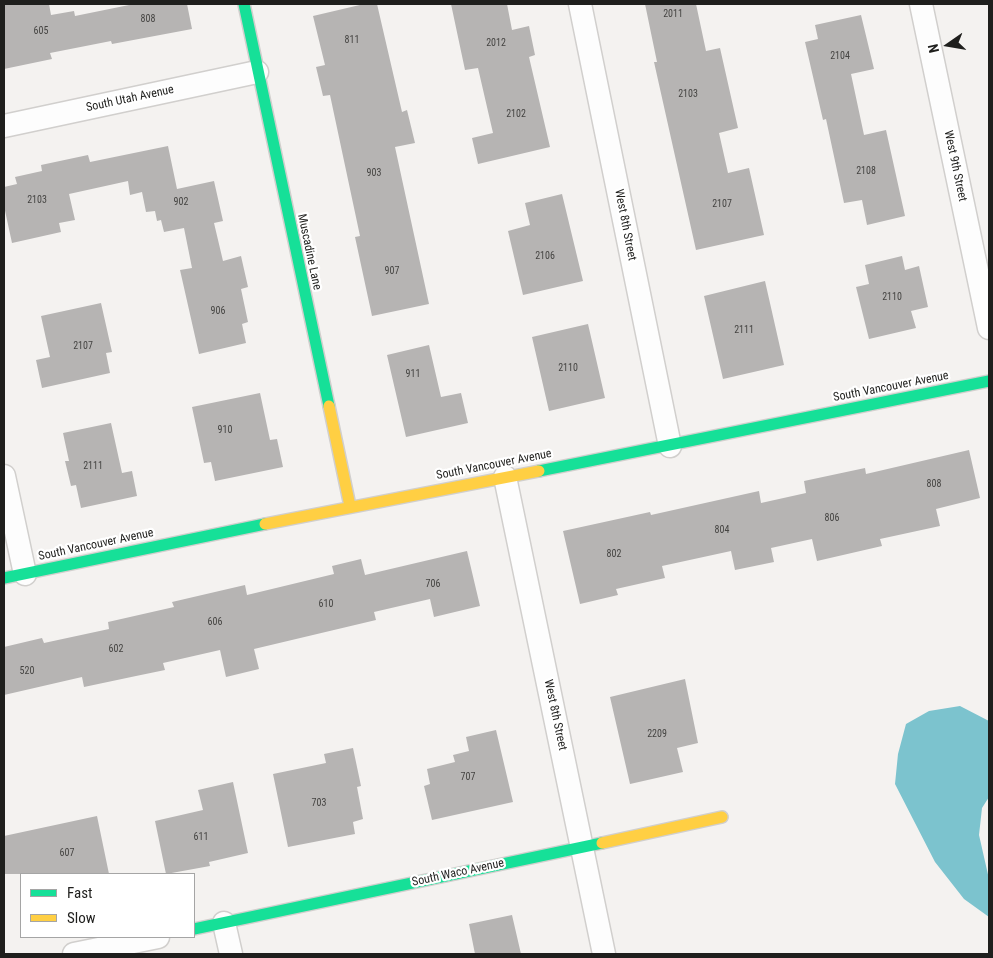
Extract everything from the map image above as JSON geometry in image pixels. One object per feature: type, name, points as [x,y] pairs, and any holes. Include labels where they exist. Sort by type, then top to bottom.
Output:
[{"type":"street","name":"Muscadine Lane","points":[[244,4],[350,506]]},
{"type":"street","name":"West 8th Street","points":[[580,4],[670,446]]},
{"type":"street","name":"West 9th Street","points":[[922,4],[989,328]]},
{"type":"street","name":"South Utah Avenue","points":[[4,126],[257,72]]},
{"type":"street","name":"South Vancouver Avenue","points":[[14,576],[350,506],[670,446],[989,381]]},
{"type":"street","points":[[4,476],[14,576]]},
{"type":"street","name":"West 8th Street","points":[[505,477],[604,954]]},
{"type":"street","name":"South Waco Avenue","points":[[195,929],[722,817]]},
{"type":"street","points":[[224,923],[231,954]]},
{"type":"street","points":[[74,954],[153,938]]},
{"type":"water","points":[[960,706],[989,721],[989,797],[982,808],[979,835],[989,879],[989,917],[964,899],[935,862],[895,784],[898,754],[906,724],[929,711]]},
{"type":"building","points":[[4,4],[49,4],[51,15],[74,11],[75,16],[134,4],[187,4],[192,29],[112,44],[111,41],[50,53],[52,59],[4,69]]},
{"type":"building","points":[[364,4],[377,4],[402,112],[407,110],[415,143],[395,147],[429,304],[372,316],[355,237],[360,236],[330,95],[323,96],[316,67],[325,65],[313,16]]},
{"type":"building","points":[[451,4],[507,4],[512,30],[529,26],[535,55],[529,57],[550,147],[478,164],[472,138],[493,133],[478,68],[465,70]]},
{"type":"building","points":[[645,4],[696,4],[706,51],[720,48],[738,128],[719,133],[728,173],[749,168],[764,235],[696,250],[654,62],[657,62]]},
{"type":"building","points":[[861,15],[874,69],[851,74],[864,135],[886,130],[905,216],[867,225],[862,200],[844,203],[826,119],[823,120],[805,42],[818,39],[815,25]]},
{"type":"building","points":[[168,146],[177,189],[214,181],[223,221],[214,223],[223,261],[241,256],[248,287],[241,289],[248,322],[242,324],[246,343],[199,354],[180,270],[192,268],[184,228],[164,232],[161,220],[157,221],[155,211],[146,212],[142,192],[130,195],[128,181],[69,194],[75,220],[59,223],[61,232],[12,243],[4,206],[4,187],[17,184],[15,177],[42,171],[41,165],[88,155],[90,162]]},
{"type":"building","points":[[562,194],[583,281],[523,295],[508,231],[530,225],[525,203]]},
{"type":"building","points":[[902,256],[905,270],[919,266],[928,307],[911,311],[916,328],[869,339],[856,287],[869,284],[865,265]]},
{"type":"building","points":[[765,281],[784,365],[723,379],[704,296]]},
{"type":"building","points":[[101,303],[112,352],[106,353],[110,373],[42,388],[36,360],[50,357],[41,316]]},
{"type":"building","points":[[588,324],[605,398],[549,411],[532,337]]},
{"type":"building","points":[[429,345],[441,397],[461,393],[468,423],[406,437],[387,355]]},
{"type":"building","points":[[260,393],[270,440],[277,439],[283,467],[215,481],[211,462],[204,463],[192,407]]},
{"type":"building","points":[[111,423],[122,473],[132,471],[137,496],[81,508],[76,485],[71,486],[65,461],[69,461],[63,433]]},
{"type":"building","points":[[969,450],[980,498],[936,509],[940,526],[880,539],[882,546],[817,561],[812,539],[771,548],[774,562],[735,570],[731,551],[662,566],[665,578],[616,589],[618,595],[580,604],[563,531],[650,512],[651,515],[759,491],[761,503],[806,493],[804,481],[865,468],[866,474]]},
{"type":"building","points":[[467,551],[480,606],[434,617],[430,599],[374,612],[376,620],[254,649],[259,669],[226,677],[220,650],[163,663],[165,670],[84,687],[82,677],[4,695],[4,647],[42,638],[44,643],[109,629],[108,622],[174,607],[172,602],[245,585],[247,595],[334,574],[332,566],[361,559],[365,575]]},
{"type":"building","points":[[685,679],[698,743],[677,748],[683,772],[630,784],[610,697]]},
{"type":"building","points":[[496,730],[513,802],[432,820],[424,786],[430,784],[427,769],[455,762],[453,755],[469,751],[466,737]]},
{"type":"building","points":[[353,748],[361,786],[357,787],[363,819],[353,822],[355,834],[288,847],[273,774],[326,763],[324,754]]},
{"type":"building","points":[[233,782],[248,853],[209,862],[210,866],[166,873],[155,821],[203,810],[198,790]]},
{"type":"building","points":[[97,816],[109,873],[4,874],[4,836]]},
{"type":"building","points":[[512,915],[521,954],[475,954],[469,924]]},
{"type":"traffic: fast","points":[[244,4],[329,406]]},
{"type":"traffic: fast","points":[[539,471],[989,381]]},
{"type":"traffic: fast","points":[[4,578],[265,524]]},
{"type":"traffic: fast","points":[[195,929],[602,843]]},
{"type":"traffic: slow","points":[[329,406],[350,506]]},
{"type":"traffic: slow","points":[[265,524],[539,471]]},
{"type":"traffic: slow","points":[[602,843],[722,817]]}]
